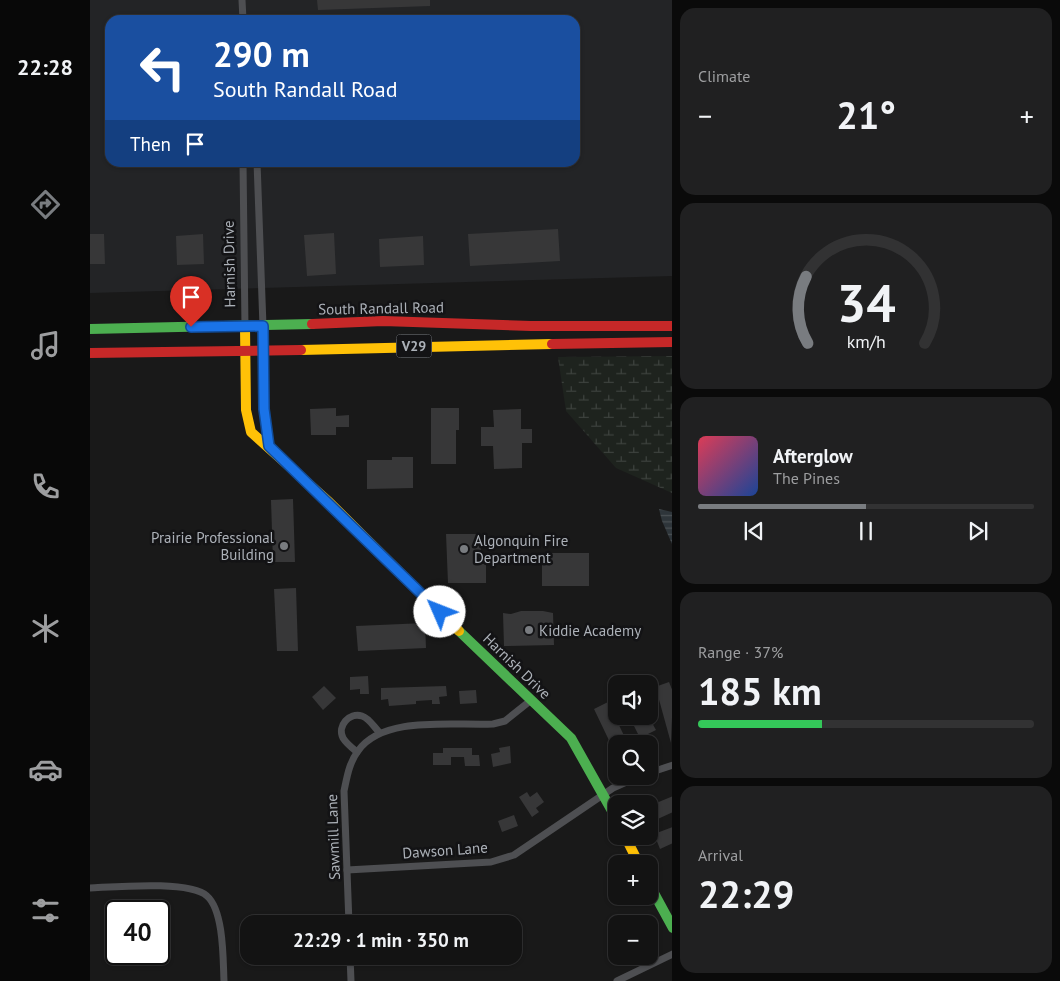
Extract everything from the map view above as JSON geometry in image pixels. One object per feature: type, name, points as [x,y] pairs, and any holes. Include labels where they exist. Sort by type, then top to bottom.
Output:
[{"type":"main road","name":"South Randall Road","points":[[90,328],[245,327],[383,321],[531,326],[672,326]]},
{"type":"main road","name":"Harnish Drive","points":[[263,326],[264,409],[269,446]]},
{"type":"main road","name":"Harnish Drive","points":[[245,327],[244,352],[248,422],[251,432],[269,446],[530,701],[571,738],[608,801]]},
{"type":"main road","name":"V29","points":[[90,353],[244,352],[442,345],[672,342]]},
{"type":"main road","points":[[658,901],[672,928]]},
{"type":"street","points":[[242,0],[243,15]]},
{"type":"street","name":"Harnish Drive","points":[[243,167],[245,327]]},
{"type":"street","name":"Harnish Drive","points":[[257,167],[263,326]]},
{"type":"street","name":"Sawmill Lane","points":[[349,915],[344,791],[348,770],[357,752],[366,741],[379,732],[399,727],[493,724],[505,721],[530,701]]},
{"type":"street","points":[[357,752],[346,743],[341,734],[343,723],[346,719],[356,715],[362,716],[379,732]]},
{"type":"street","points":[[658,770],[672,765]]},
{"type":"street","name":"Dawson Lane","points":[[347,870],[491,862],[514,855],[620,785]]},
{"type":"street","points":[[90,888],[176,886],[202,893],[209,897],[218,918],[223,937],[224,981]]},
{"type":"street","points":[[617,981],[672,954]]},
{"type":"street","points":[[350,965],[351,981]]},
{"type":"shaded area","points":[[90,0],[672,0],[672,276],[90,293]]},
{"type":"shaded area","points":[[659,509],[672,512],[672,544],[662,521]]},
{"type":"green space","points":[[672,356],[672,493],[616,468],[566,411],[558,357]]},
{"type":"building","points":[[317,0],[430,0],[430,6],[318,10]]},
{"type":"building","points":[[558,229],[560,261],[470,266],[468,234]]},
{"type":"building","points":[[334,233],[336,274],[307,276],[304,235]]},
{"type":"building","points":[[90,234],[104,234],[105,264],[90,264]]},
{"type":"building","points":[[203,234],[204,264],[177,265],[176,236]]},
{"type":"building","points":[[423,236],[424,265],[380,267],[379,239]]},
{"type":"building","points":[[336,408],[336,416],[349,415],[349,427],[336,427],[336,435],[311,435],[310,409]]},
{"type":"building","points":[[431,408],[459,408],[459,430],[456,430],[456,464],[431,464]]},
{"type":"building","points":[[521,409],[521,429],[532,429],[532,443],[522,443],[522,468],[494,469],[493,446],[481,446],[481,427],[494,427],[493,410]]},
{"type":"building","points":[[392,457],[413,457],[413,488],[367,489],[367,460],[392,460]]},
{"type":"building","name":"Prairie Professional Building","points":[[293,499],[295,562],[273,562],[271,500]]},
{"type":"building","name":"Algonquin Fire Department","points":[[446,534],[481,534],[481,564],[486,564],[486,583],[448,583]]},
{"type":"building","points":[[542,553],[589,553],[589,586],[542,586]]},
{"type":"building","points":[[296,588],[298,651],[277,651],[274,589]]},
{"type":"building","name":"Kiddie Academy","points":[[521,611],[553,613],[554,645],[504,646],[503,613],[511,614]]},
{"type":"building","points":[[425,623],[426,648],[358,651],[356,626]]},
{"type":"building","points":[[368,676],[369,694],[360,694],[360,689],[350,690],[350,677]]},
{"type":"building","points":[[669,682],[672,690],[671,743],[658,696],[658,686]]},
{"type":"building","points":[[324,686],[336,698],[323,710],[312,697]]},
{"type":"building","points":[[446,686],[447,696],[439,697],[440,704],[432,704],[432,700],[416,701],[416,704],[389,706],[388,699],[381,700],[381,688]]},
{"type":"building","points":[[476,690],[477,703],[460,704],[459,691]]},
{"type":"building","points":[[608,702],[608,725],[619,725],[624,735],[608,735],[608,738],[594,709]]},
{"type":"building","points":[[634,725],[653,725],[656,730],[646,735],[638,735]]},
{"type":"building","points":[[510,746],[511,763],[493,767],[491,754],[500,752],[499,748]]},
{"type":"building","points":[[443,748],[472,748],[472,755],[479,755],[480,766],[465,766],[464,757],[451,757],[451,765],[433,765],[433,753],[443,753]]},
{"type":"building","points":[[527,792],[530,797],[537,792],[544,802],[536,808],[539,812],[532,817],[519,797]]},
{"type":"building","points":[[672,796],[672,812],[658,819],[658,802]]},
{"type":"building","points":[[514,815],[518,826],[502,832],[498,821]]},
{"type":"building","points":[[672,827],[672,843],[660,849],[658,833]]},
{"type":"traffic: fast","points":[[90,329],[312,324]]},
{"type":"traffic: fast","points":[[459,631],[571,738],[608,804]]},
{"type":"traffic: fast","points":[[658,900],[672,926]]},
{"type":"traffic: slow","points":[[245,327],[246,410],[251,432],[329,502],[459,631]]},
{"type":"traffic: slow","points":[[301,350],[552,344]]},
{"type":"traffic: slow","points":[[630,845],[634,855]]},
{"type":"traffic: jam","points":[[312,324],[383,321],[531,326],[672,326]]},
{"type":"traffic: jam","points":[[263,326],[264,409],[269,446]]},
{"type":"traffic: jam","points":[[552,344],[672,342]]},
{"type":"traffic: jam","points":[[90,353],[301,350]]},
{"type":"place","name":"Prairie Professional Building","points":[[284,546]]},
{"type":"place","name":"Algonquin Fire Department","points":[[464,549]]},
{"type":"place","name":"Kiddie Academy","points":[[529,630]]},
{"type":"route","points":[[191,327],[263,326],[264,409],[269,446],[329,502],[440,612]]}]
